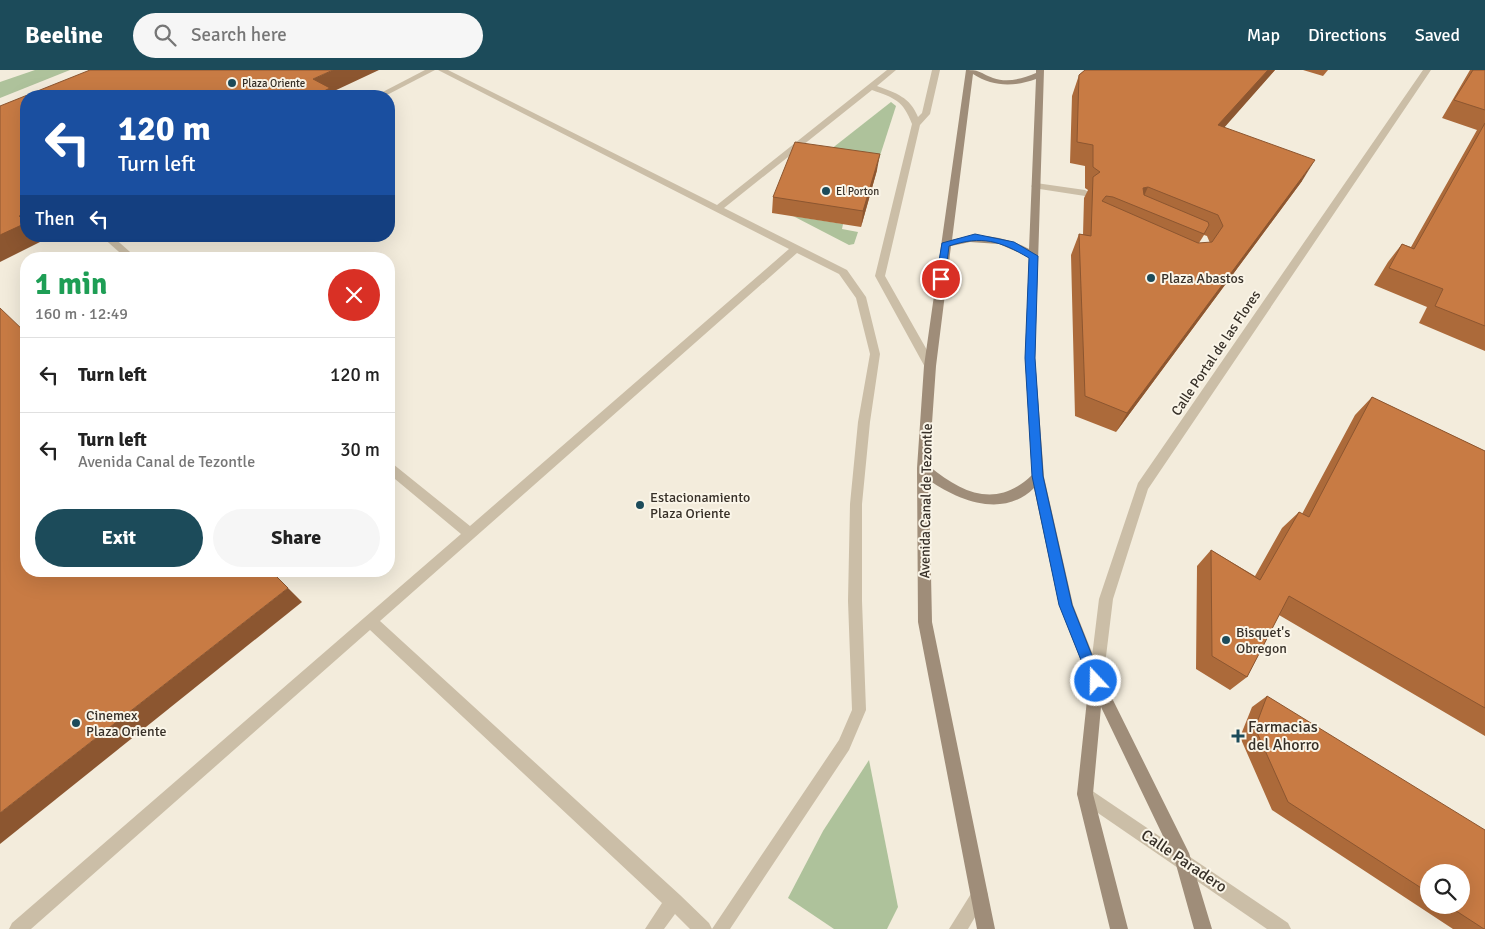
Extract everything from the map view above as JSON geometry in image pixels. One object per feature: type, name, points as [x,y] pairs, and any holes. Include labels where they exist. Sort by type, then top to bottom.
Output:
[{"type":"main road","points":[[972,70],[982,78],[1010,84],[1024,82],[1040,72]]},
{"type":"main road","name":"Avenida Canal de Tezontle","points":[[972,70],[945,245],[930,366],[923,468],[925,622],[986,929]]},
{"type":"main road","points":[[1040,72],[1030,358],[1038,476],[1066,605],[1096,681],[1183,859],[1203,929]]},
{"type":"main road","points":[[945,245],[975,237],[990,238],[1011,244],[1034,256]]},
{"type":"main road","points":[[923,468],[939,483],[970,498],[998,499],[1020,493],[1038,476]]},
{"type":"main road","points":[[1096,681],[1085,794],[1118,929]]},
{"type":"street","points":[[391,90],[431,70]]},
{"type":"street","points":[[442,70],[843,272],[861,297],[875,354],[864,422],[856,504],[859,710],[844,744],[720,929]]},
{"type":"street","points":[[717,209],[892,70]]},
{"type":"street","points":[[916,124],[926,114],[936,70]]},
{"type":"street","name":"Calle Portal de las Flores","points":[[1096,681],[1106,599],[1142,488],[1427,70]]},
{"type":"street","points":[[871,87],[902,98],[911,106],[916,124],[880,276],[930,366]]},
{"type":"street","points":[[1036,186],[1085,193]]},
{"type":"street","points":[[113,242],[125,252]]},
{"type":"street","points":[[18,929],[796,248]]},
{"type":"street","points":[[395,472],[469,533]]},
{"type":"street","points":[[369,620],[703,929]]},
{"type":"street","name":"Calle Paradero","points":[[1085,794],[1183,859],[1282,929]]},
{"type":"street","points":[[958,929],[980,895]]},
{"type":"street","points":[[654,929],[674,901]]},
{"type":"green space","points":[[35,70],[70,70],[0,98],[0,82]]},
{"type":"green space","points":[[891,102],[896,106],[877,165],[821,157]]},
{"type":"green space","points":[[793,216],[843,224],[842,229],[858,232],[854,244],[849,245]]},
{"type":"green space","points":[[869,760],[898,907],[887,929],[834,929],[788,898],[823,831]]},
{"type":"building","points":[[90,70],[333,70],[313,79],[330,88],[326,90],[40,90]]},
{"type":"building","name":"Plaza Abastos","points":[[1085,70],[1268,70],[1218,125],[1315,160],[1127,413],[1085,396],[1079,234],[1091,236],[1093,177],[1100,172],[1093,167],[1093,145],[1077,142],[1079,75]],"holes":[[[1148,187],[1218,215],[1223,226],[1212,242],[1198,243],[1102,201],[1106,196],[1113,197],[1204,234],[1209,225],[1208,222],[1144,195],[1143,188]]]},
{"type":"building","points":[[1473,70],[1485,70],[1485,110],[1454,100]]},
{"type":"building","points":[[20,98],[20,226],[0,235],[0,106]]},
{"type":"building","points":[[1485,123],[1485,326],[1435,306],[1443,289],[1389,268],[1402,244],[1414,249]]},
{"type":"building","name":"El Porton","points":[[795,142],[880,154],[863,211],[773,197]]},
{"type":"building","name":"Cinemex Plaza Oriente","points":[[0,308],[20,327],[20,577],[277,577],[288,588],[0,813]]},
{"type":"building","points":[[1372,397],[1485,451],[1485,708],[1289,596],[1247,677],[1212,656],[1211,550],[1260,580],[1299,512],[1309,517]]},
{"type":"building","points":[[1267,696],[1485,830],[1485,929],[1461,914],[1470,914],[1470,864],[1420,864],[1420,887],[1288,802],[1255,728]]},
{"type":"place","name":"Plaza Oriente","points":[[232,83]]},
{"type":"place","name":"El Porton","points":[[826,191]]},
{"type":"place","name":"Plaza Abastos","points":[[1151,278]]},
{"type":"place","name":"Estacionamiento Plaza Oriente","points":[[640,505]]},
{"type":"place","name":"Bisquet's Obregon","points":[[1226,640]]},
{"type":"place","name":"Cinemex Plaza Oriente","points":[[76,723]]},
{"type":"place","name":"Farmacias del Ahorro","points":[[1238,736]]},
{"type":"route","points":[[941,279],[945,245],[961,240],[975,237],[990,238],[1011,244],[1034,256],[1030,358],[1038,476],[1066,605],[1096,681]]}]
